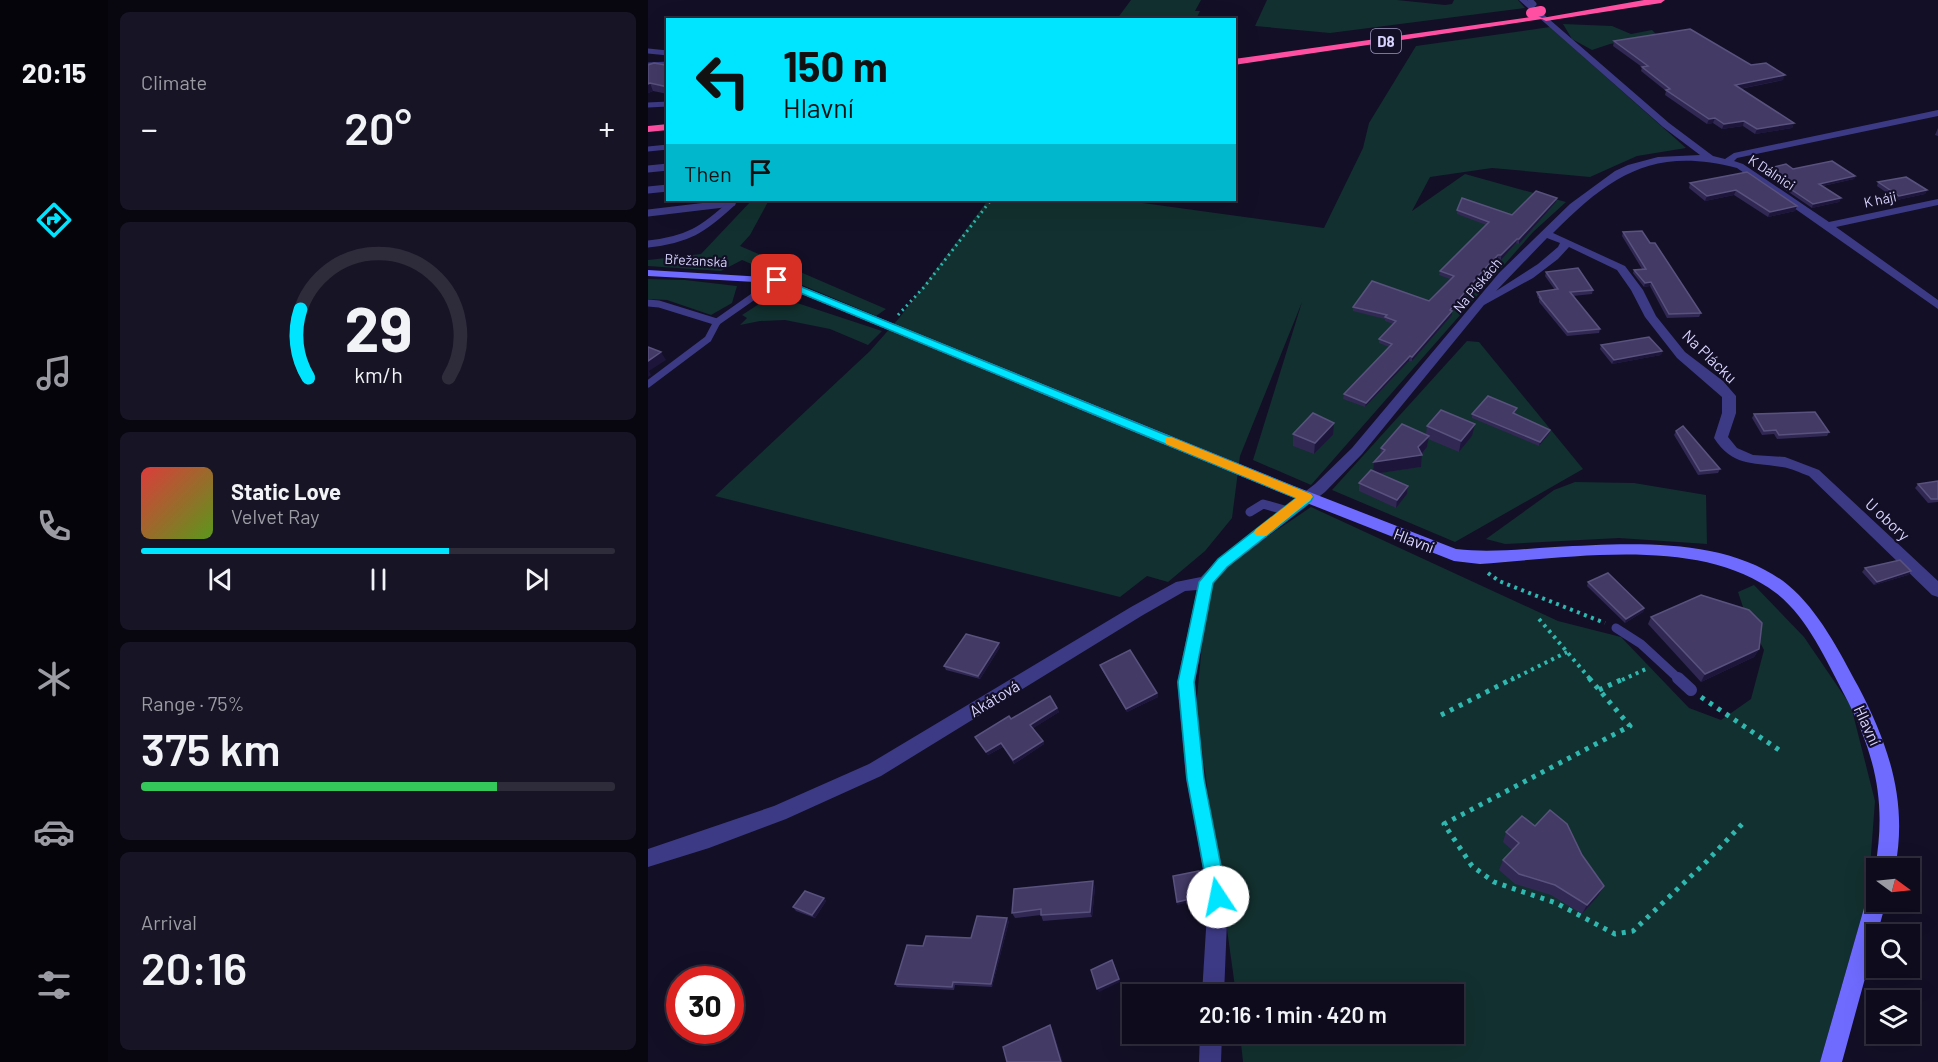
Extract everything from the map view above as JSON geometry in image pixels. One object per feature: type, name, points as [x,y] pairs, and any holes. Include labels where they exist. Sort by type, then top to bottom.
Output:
[{"type":"highway","name":"D8","points":[[1236,62],[1612,0]]},
{"type":"highway","name":"D8","points":[[1236,53],[1537,12],[1661,0]]},
{"type":"highway","points":[[648,120],[666,118]]},
{"type":"highway","points":[[648,129],[666,127]]},
{"type":"street","name":"K Dálnici","points":[[1523,0],[1666,125],[1710,158],[1740,166],[1938,305]]},
{"type":"street","points":[[1728,162],[1734,156],[1938,112]]},
{"type":"street","name":"Na Pískách","points":[[1206,582],[1222,563],[1320,488],[1356,451],[1503,275],[1590,192],[1631,167],[1658,160],[1710,158]]},
{"type":"street","name":"K háji","points":[[1827,226],[1938,202]]},
{"type":"street","name":"Na Plácku","points":[[1547,234],[1621,268],[1637,290],[1651,317],[1681,355],[1718,384],[1729,396],[1729,413],[1721,438],[1732,451],[1751,460],[1785,462],[1814,473]]},
{"type":"street","points":[[1482,302],[1497,297],[1540,267],[1565,248],[1566,242]]},
{"type":"street","name":"Břežanská","points":[[648,273],[777,280]]},
{"type":"street","name":"Hlavní","points":[[777,280],[1438,550],[1469,557],[1529,556],[1624,549],[1655,550],[1720,560],[1749,570],[1776,585],[1803,613],[1830,654],[1867,720],[1879,749],[1889,788],[1891,817],[1887,858]]},
{"type":"street","name":"U obory","points":[[1814,473],[1938,591]]},
{"type":"street","points":[[1206,582],[1186,682],[1195,779],[1218,897],[1214,984]]},
{"type":"street","name":"Akátová","points":[[648,858],[709,839],[779,813],[875,770],[1137,611],[1182,586],[1206,582]]},
{"type":"street","points":[[1831,1062],[1873,912]]},
{"type":"street","points":[[1206,1060],[1209,1044]]},
{"type":"lane","points":[[648,51],[666,53]]},
{"type":"lane","points":[[648,65],[666,64]]},
{"type":"lane","points":[[648,105],[666,104]]},
{"type":"lane","points":[[648,149],[666,147]]},
{"type":"lane","points":[[648,169],[666,167]]},
{"type":"lane","points":[[648,190],[666,188]]},
{"type":"lane","points":[[648,213],[734,201]]},
{"type":"lane","points":[[648,244],[679,241],[700,232],[734,201]]},
{"type":"lane","points":[[648,384],[708,339],[717,322],[777,280]]},
{"type":"lane","points":[[648,303],[659,304],[717,322]]},
{"type":"lane","points":[[1250,512],[1263,504],[1288,512]]},
{"type":"lane","points":[[1616,628],[1641,644],[1691,690]]},
{"type":"path","points":[[889,325],[926,286],[990,201]]},
{"type":"path","points":[[1469,557],[1499,581],[1616,628]]},
{"type":"path","points":[[1539,619],[1630,726],[1444,824],[1472,866],[1494,882],[1556,903],[1615,934],[1633,931],[1706,862],[1746,820]]},
{"type":"path","points":[[1441,715],[1567,652]]},
{"type":"path","points":[[1599,690],[1662,662]]},
{"type":"path","points":[[1691,690],[1782,752]]},
{"type":"green space","points":[[1131,0],[1201,0],[1195,11],[1200,11],[1196,18],[1118,18]]},
{"type":"green space","points":[[1267,0],[1397,0],[1445,5],[1452,4],[1454,0],[1518,0],[1525,8],[1330,33],[1255,26]]},
{"type":"green space","points":[[1563,24],[1612,26],[1631,34],[1652,30],[1657,35],[1592,50],[1572,39]]},
{"type":"green space","points":[[1550,27],[1686,148],[1637,156],[1590,177],[1492,168],[1430,177],[1412,211],[1465,174],[1566,202],[1533,232],[1311,485],[1253,460],[1302,302],[1240,456],[1232,518],[1205,551],[1168,582],[1147,576],[1120,597],[715,496],[870,351],[900,317],[987,201],[1128,201],[1324,228],[1363,148],[1369,123],[1416,46]]},
{"type":"green space","points":[[751,201],[768,201],[750,235],[740,246],[886,309],[876,316],[742,260],[721,271],[648,266],[648,260],[701,254]]},
{"type":"green space","points":[[648,279],[685,280],[737,286],[732,303],[711,315],[667,300],[648,299]]},
{"type":"green space","points":[[782,298],[882,331],[868,345],[830,329],[785,320],[740,325],[747,318],[742,315],[765,300]]},
{"type":"green space","points":[[1467,341],[1479,342],[1583,469],[1455,542],[1332,490]]},
{"type":"green space","points":[[1575,482],[1634,483],[1706,495],[1707,544],[1619,538],[1505,544],[1486,539],[1554,490]]},
{"type":"green space","points":[[1311,507],[1558,621],[1621,637],[1689,708],[1721,720],[1751,699],[1764,650],[1746,616],[1738,592],[1754,585],[1804,637],[1851,706],[1875,801],[1871,858],[1866,858],[1866,901],[1820,1062],[1243,1062],[1241,1044],[1464,1044],[1464,984],[1235,984],[1196,707],[1207,593],[1227,564]]},
{"type":"building","points":[[1690,29],[1751,65],[1766,63],[1785,75],[1735,85],[1794,123],[1757,129],[1744,121],[1724,124],[1715,118],[1709,119],[1666,90],[1670,89],[1642,67],[1648,66],[1614,41]]},
{"type":"building","points":[[654,63],[666,65],[666,87],[648,84],[648,65]]},
{"type":"building","points":[[1832,161],[1855,176],[1819,184],[1841,198],[1813,204],[1762,170],[1786,164],[1793,169]]},
{"type":"building","points":[[1747,172],[1797,206],[1770,212],[1736,190],[1707,196],[1690,183]]},
{"type":"building","points":[[1906,177],[1927,190],[1899,196],[1878,182]]},
{"type":"building","points":[[1536,191],[1557,198],[1519,239],[1501,255],[1498,255],[1480,274],[1412,357],[1410,356],[1366,403],[1344,394],[1392,344],[1379,339],[1396,321],[1385,317],[1387,315],[1353,307],[1372,281],[1429,301],[1454,276],[1440,271],[1489,222],[1457,210],[1462,198],[1512,215]]},
{"type":"building","points":[[1642,231],[1650,243],[1655,243],[1701,313],[1669,314],[1651,282],[1645,283],[1634,270],[1646,269],[1623,232]]},
{"type":"building","points":[[1578,268],[1593,290],[1570,292],[1600,329],[1568,332],[1537,292],[1558,289],[1546,272]]},
{"type":"building","points":[[1649,337],[1662,351],[1614,360],[1601,345]]},
{"type":"building","points":[[648,347],[661,352],[648,361]]},
{"type":"building","points":[[1488,396],[1517,408],[1513,413],[1550,430],[1540,442],[1472,414]]},
{"type":"building","points":[[1441,410],[1475,424],[1461,441],[1427,426]]},
{"type":"building","points":[[1815,412],[1829,432],[1779,435],[1776,430],[1764,431],[1754,414]]},
{"type":"building","points":[[1313,413],[1334,423],[1315,443],[1293,434]]},
{"type":"building","points":[[1402,424],[1429,436],[1418,447],[1422,455],[1374,462],[1385,450],[1381,448]]},
{"type":"building","points":[[1683,426],[1720,469],[1700,471],[1676,431]]},
{"type":"building","points":[[1371,470],[1408,486],[1397,500],[1359,483]]},
{"type":"building","points":[[1938,481],[1938,499],[1931,499],[1918,484]]},
{"type":"building","points":[[1900,560],[1911,571],[1877,582],[1865,568]]},
{"type":"building","points":[[1608,573],[1644,608],[1626,619],[1588,582]]},
{"type":"building","points":[[1701,595],[1749,610],[1762,623],[1759,649],[1705,674],[1651,617]]},
{"type":"building","points":[[966,634],[999,643],[978,676],[944,666]]},
{"type":"building","points":[[1130,650],[1157,693],[1126,709],[1100,665]]},
{"type":"building","points":[[1050,696],[1057,708],[1030,725],[1043,741],[1013,760],[1001,743],[986,752],[975,737],[1009,716],[1011,719]]},
{"type":"building","points":[[1550,810],[1567,824],[1582,855],[1604,886],[1587,905],[1555,885],[1519,874],[1503,860],[1519,843],[1506,832],[1522,816],[1535,826]]},
{"type":"building","points":[[1199,871],[1203,896],[1177,902],[1173,876]]},
{"type":"building","points":[[1093,881],[1090,912],[1041,915],[1041,909],[1012,913],[1014,889]]},
{"type":"building","points":[[805,891],[824,898],[812,915],[793,907]]},
{"type":"building","points":[[977,916],[1007,918],[991,984],[953,982],[952,987],[895,984],[907,945],[923,946],[926,936],[971,938]]},
{"type":"building","points":[[1112,960],[1119,979],[1097,989],[1091,970]]},
{"type":"building","points":[[1050,1025],[1061,1062],[1007,1062],[1003,1047]]},
{"type":"slow traffic","points":[[1171,441],[1307,497],[1261,532]]},
{"type":"route","points":[[777,280],[1307,497],[1222,563],[1206,582],[1186,682],[1195,779],[1218,897]]}]
